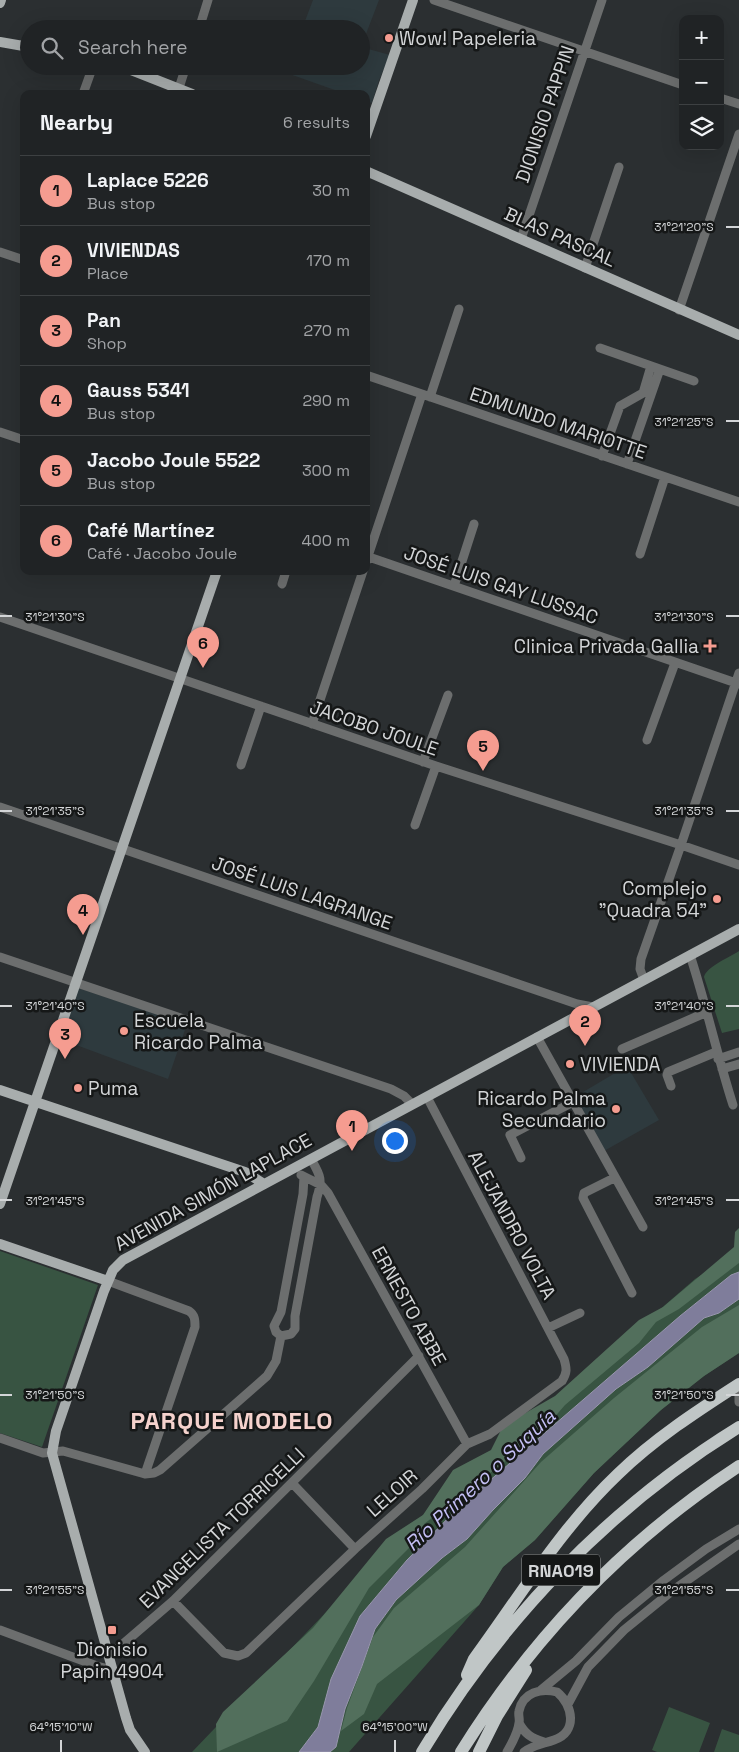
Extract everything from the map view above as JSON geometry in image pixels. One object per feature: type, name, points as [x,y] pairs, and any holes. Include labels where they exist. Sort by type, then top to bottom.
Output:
[{"type":"highway","points":[[456,1698],[474,1659],[575,1520],[629,1463],[658,1439],[739,1384]]},
{"type":"highway","name":"RNA019","points":[[422,1752],[456,1698],[488,1654],[541,1590],[595,1537],[663,1479],[739,1426]]},
{"type":"highway","name":"RNA019","points":[[461,1752],[496,1699],[545,1637],[589,1589],[627,1553],[704,1490],[739,1466]]},
{"type":"highway","points":[[479,1752],[501,1710],[545,1637]]},
{"type":"highway","points":[[417,1752],[431,1737]]},
{"type":"main road","points":[[370,124],[413,0]]},
{"type":"main road","points":[[0,42],[20,45]]},
{"type":"main road","points":[[145,75],[183,90]]},
{"type":"main road","name":"BLAS PASCAL","points":[[370,173],[739,335]]},
{"type":"main road","points":[[0,1204],[216,575]]},
{"type":"main road","name":"AVENIDA SIMÓN LAPLACE","points":[[108,1280],[113,1270],[122,1260],[739,929]]},
{"type":"main road","points":[[0,1090],[245,1172],[264,1184]]},
{"type":"main road","points":[[0,1244],[108,1280],[56,1431],[52,1453],[130,1730],[145,1752]]},
{"type":"street","points":[[202,20],[208,0]]},
{"type":"street","points":[[434,0],[679,84]]},
{"type":"street","name":"DIONISIO PAPPIN","points":[[521,239],[602,0]]},
{"type":"street","points":[[84,90],[90,75]]},
{"type":"street","points":[[179,88],[183,75]]},
{"type":"street","points":[[724,99],[739,104]]},
{"type":"street","points":[[679,310],[739,134]]},
{"type":"street","points":[[585,268],[619,167]]},
{"type":"street","points":[[0,252],[20,259]]},
{"type":"street","points":[[370,550],[459,309]]},
{"type":"street","points":[[600,348],[694,381]]},
{"type":"street","points":[[628,464],[656,368]]},
{"type":"street","name":"EDMUNDO MARIOTTE","points":[[370,376],[739,502]]},
{"type":"street","points":[[602,456],[620,406],[647,395]]},
{"type":"street","points":[[0,432],[20,439]]},
{"type":"street","points":[[640,554],[665,477]]},
{"type":"street","points":[[454,586],[474,524]]},
{"type":"street","name":"JOSÉ LUIS GAY LUSSAC","points":[[370,559],[737,684]]},
{"type":"street","points":[[282,584],[285,575]]},
{"type":"street","points":[[312,724],[362,575]]},
{"type":"street","name":"JACOBO JOULE","points":[[0,617],[424,762],[739,865]]},
{"type":"street","points":[[647,740],[675,663]]},
{"type":"street","points":[[644,980],[640,969],[641,959],[737,684],[739,673]]},
{"type":"street","points":[[424,762],[448,695]]},
{"type":"street","points":[[241,765],[261,706]]},
{"type":"street","points":[[415,825],[436,766]]},
{"type":"street","name":"JOSÉ LUIS LAGRANGE","points":[[0,808],[593,1008]]},
{"type":"street","points":[[690,955],[707,1012],[717,1055],[733,1105]]},
{"type":"street","points":[[0,957],[391,1089],[404,1096],[412,1104]]},
{"type":"street","points":[[622,1049],[707,1012]]},
{"type":"street","points":[[537,1037],[643,1227]]},
{"type":"street","points":[[671,1086],[667,1075],[668,1072],[717,1055],[739,1052]]},
{"type":"street","points":[[722,1069],[739,1064]]},
{"type":"street","name":"ALEJANDRO VOLTA","points":[[427,1097],[548,1328],[567,1369]]},
{"type":"street","points":[[521,1158],[510,1135],[573,1102]]},
{"type":"street","name":"ERNESTO ABBE","points":[[312,1159],[320,1176],[321,1185],[328,1193],[467,1444]]},
{"type":"street","points":[[295,1168],[304,1177],[321,1185],[317,1197],[295,1316],[295,1329],[291,1334],[281,1336],[276,1332],[274,1326],[281,1312],[303,1194],[304,1177]]},
{"type":"street","points":[[614,1178],[584,1193],[583,1198],[632,1293]]},
{"type":"street","points":[[108,1280],[193,1314],[195,1327],[145,1474]]},
{"type":"street","points":[[548,1328],[580,1313]]},
{"type":"street","points":[[0,1438],[42,1453],[63,1451],[145,1474],[157,1472],[267,1376],[276,1361],[281,1336]]},
{"type":"street","name":"EVANGELISTA TORRICELLI","points":[[109,1656],[173,1601],[419,1356]]},
{"type":"street","name":"LELOIR","points":[[173,1601],[224,1653],[238,1656],[246,1653],[355,1549],[422,1489],[467,1444],[490,1434],[562,1381],[567,1369]]},
{"type":"street","points":[[739,1388],[739,1402]]},
{"type":"street","points":[[153,1452],[157,1463],[168,1463]]},
{"type":"street","points":[[292,1483],[355,1549]]},
{"type":"street","points":[[544,1742],[533,1739],[524,1732],[520,1722],[519,1712],[523,1702],[530,1694],[540,1690],[576,1661],[619,1617],[664,1580],[706,1549],[739,1529]]},
{"type":"street","points":[[568,1704],[588,1667],[624,1630],[672,1591],[739,1544]]},
{"type":"street","points":[[0,1630],[112,1670]]},
{"type":"street","points":[[524,1752],[544,1742],[554,1740],[563,1734],[569,1725],[571,1714],[568,1704],[557,1692],[540,1690]]},
{"type":"street","points":[[507,1752],[514,1742],[520,1722]]},
{"type":"shaded area","points":[[313,0],[379,0],[370,24],[370,20],[305,20]]},
{"type":"shaded area","points":[[370,49],[390,55],[379,80],[372,103],[370,102],[370,90],[335,90],[292,75],[370,75]]},
{"type":"shaded area","name":"Escuela Ricardo Palma","points":[[78,988],[187,1024],[168,1079],[60,1039]]},
{"type":"shaded area","name":"Ricardo Palma Secundario","points":[[627,1066],[659,1120],[604,1151],[573,1098]]},
{"type":"green space","points":[[739,951],[739,1029],[722,1033],[704,977],[714,966]]},
{"type":"green space","points":[[739,1228],[739,1263],[679,1309],[656,1322],[639,1343],[565,1405],[539,1435],[424,1524],[420,1537],[369,1588],[314,1681],[287,1721],[217,1752],[216,1724],[223,1712],[313,1628],[386,1539],[423,1515],[453,1470],[491,1450],[503,1426],[555,1396],[639,1320],[663,1307],[734,1247],[735,1232]]},
{"type":"green space","points":[[0,1251],[98,1285],[42,1447],[0,1433]]},
{"type":"green space","points":[[739,1252],[739,1272],[731,1275],[680,1316],[458,1508],[407,1560],[360,1616],[318,1727],[299,1752],[192,1752],[400,1535],[695,1279]]},
{"type":"green space","points":[[739,1299],[739,1353],[704,1376],[661,1410],[594,1473],[535,1540],[503,1567],[479,1605],[349,1752],[330,1752],[336,1747],[345,1709],[375,1629],[396,1600],[442,1558],[467,1539],[525,1478],[543,1454],[616,1389],[648,1367],[704,1318],[719,1313]]},
{"type":"green space","points":[[739,1305],[739,1353],[704,1376],[661,1410],[594,1473],[535,1540],[503,1567],[479,1605],[377,1684],[364,1714],[341,1731],[347,1708],[373,1637],[394,1608],[465,1547],[541,1462],[614,1398],[702,1327]]},
{"type":"green space","points":[[669,1707],[710,1723],[699,1752],[657,1752],[652,1750]]},
{"type":"green space","points":[[722,1729],[739,1735],[739,1752],[714,1752]]},
{"type":"water","points":[[739,1272],[739,1299],[719,1313],[704,1318],[648,1367],[616,1389],[543,1454],[525,1478],[467,1539],[442,1558],[396,1600],[375,1629],[345,1709],[336,1747],[330,1752],[299,1752],[318,1727],[331,1679],[360,1616],[407,1560],[458,1508],[680,1316],[731,1275]]},
{"type":"place","name":"Wow! Papeleria","points":[[389,38]]},
{"type":"place","name":"Clinica Privada Gallia","points":[[710,646]]},
{"type":"place","name":"Café Martínez","points":[[203,668]]},
{"type":"place","name":"Jacobo Joule 5522","points":[[483,771]]},
{"type":"place","name":"Complejo \"Quadra 54\"","points":[[717,899]]},
{"type":"place","name":"Gauss 5341","points":[[83,935]]},
{"type":"place","name":"Escuela Ricardo Palma","points":[[124,1031]]},
{"type":"place","name":"VIVIENDAS","points":[[585,1046]]},
{"type":"place","name":"Pan","points":[[65,1059]]},
{"type":"place","name":"VIVIENDA","points":[[570,1064]]},
{"type":"place","name":"Puma","points":[[78,1088]]},
{"type":"place","name":"Ricardo Palma Secundario","points":[[616,1109]]},
{"type":"place","name":"Laplace 5226","points":[[352,1151]]},
{"type":"place","name":"Dionisio Papin 4904","points":[[112,1630]]},
{"type":"district","name":"PARQUE MODELO","points":[[232,1420]]},
{"type":"water label","name":"Río Primero o Suquía","points":[[480,1480]]}]
